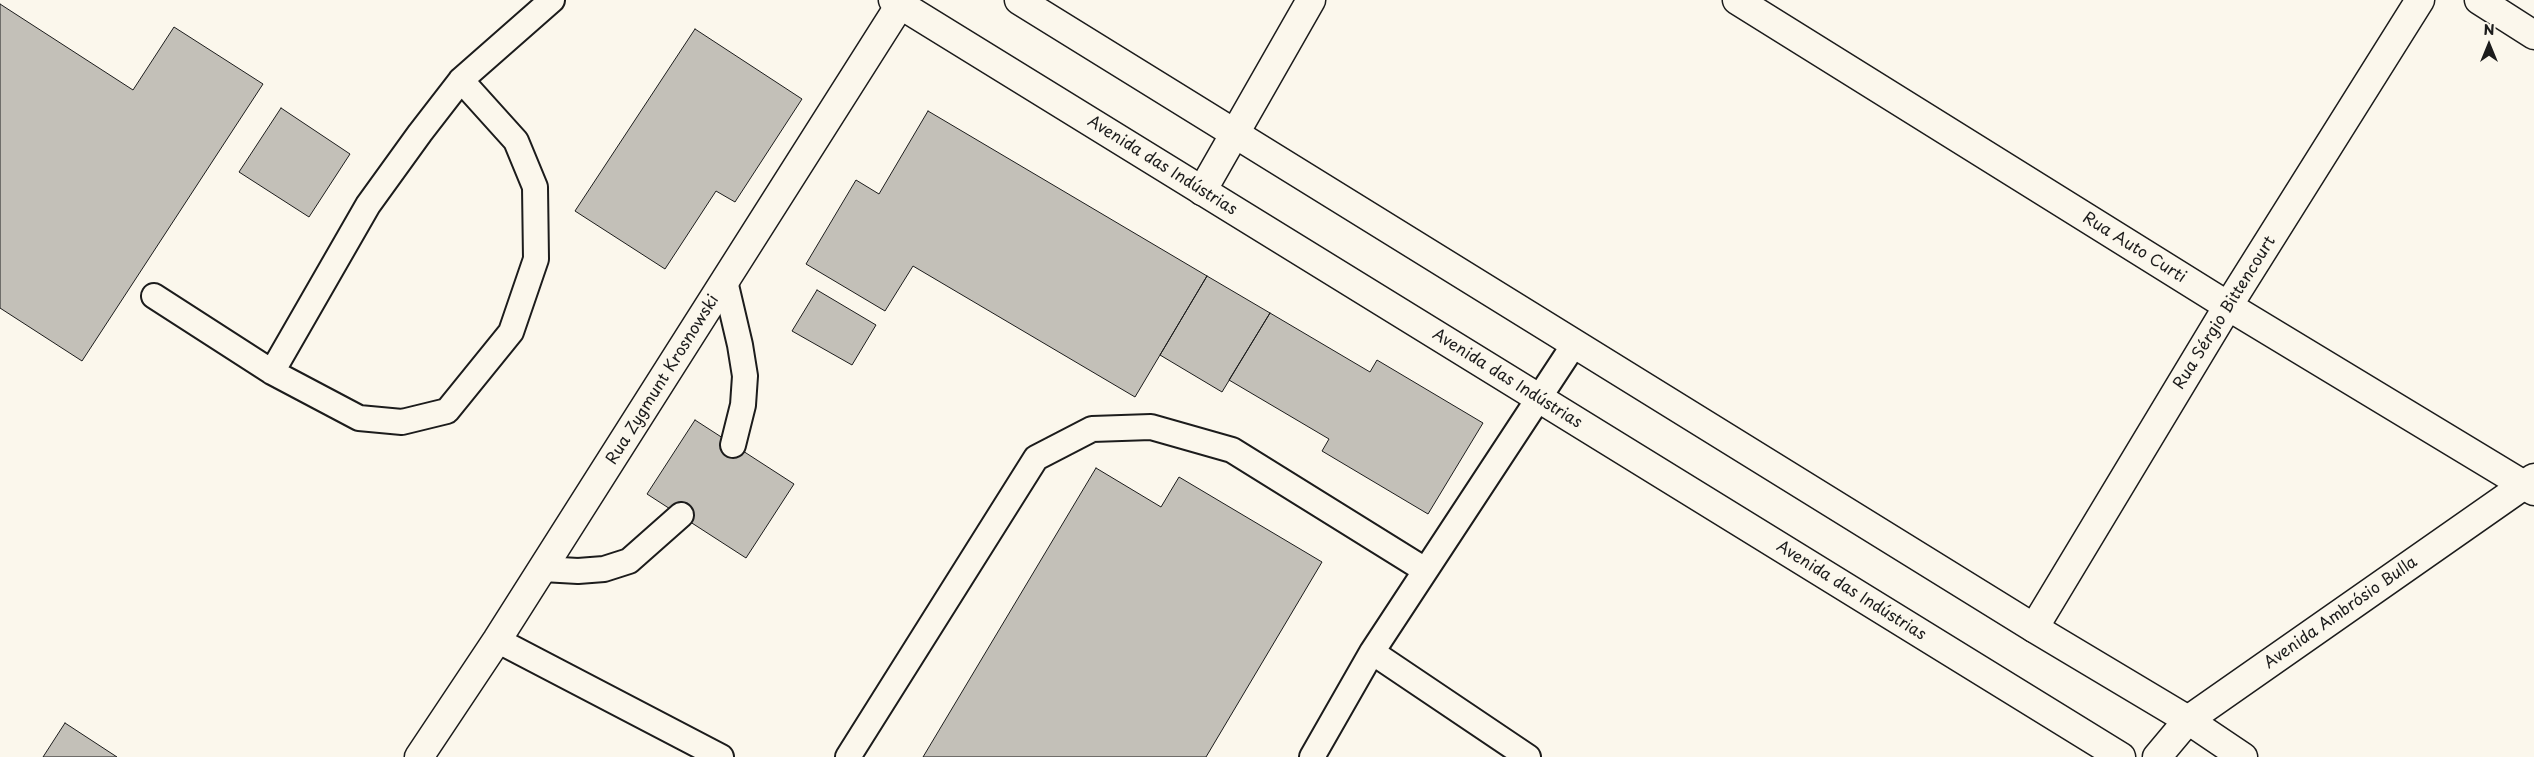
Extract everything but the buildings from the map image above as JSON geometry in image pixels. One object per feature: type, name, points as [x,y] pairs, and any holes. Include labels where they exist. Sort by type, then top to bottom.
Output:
[{"type":"street","points":[[1019,0],[2034,628],[2188,720],[2243,757]]},
{"type":"street","points":[[1202,192],[1237,134],[1311,0]]},
{"type":"street","name":"Rua Auto Curti","points":[[1737,0],[2228,306],[2531,485]]},
{"type":"street","name":"Rua Sérgio Bittencourt","points":[[2034,628],[2228,306],[2420,0]]},
{"type":"street","points":[[2479,0],[2534,35]]},
{"type":"street","name":"Avenida das Indústrias","points":[[899,2],[1202,192],[2121,757]]},
{"type":"street","name":"Rua Zygmunt Krosnowski","points":[[419,757],[498,640],[899,2]]},
{"type":"street","name":"Avenida Ambrósio Bulla","points":[[2157,757],[2188,720],[2531,485]]},
{"type":"lane","points":[[272,372],[368,205],[461,80],[552,0]]},
{"type":"lane","points":[[154,296],[272,372],[359,418],[402,422],[447,411],[511,332],[536,259],[535,187],[516,141],[461,80]]},
{"type":"lane","points":[[725,281],[745,376],[743,405],[733,445]]},
{"type":"lane","points":[[1312,757],[1372,652],[1575,343]]},
{"type":"lane","points":[[848,757],[1036,458],[1092,428],[1151,427],[1232,450],[1425,570]]},
{"type":"lane","points":[[543,569],[578,571],[604,569],[629,561],[681,515]]},
{"type":"lane","points":[[498,640],[721,757]]},
{"type":"lane","points":[[1372,652],[1528,757]]}]
